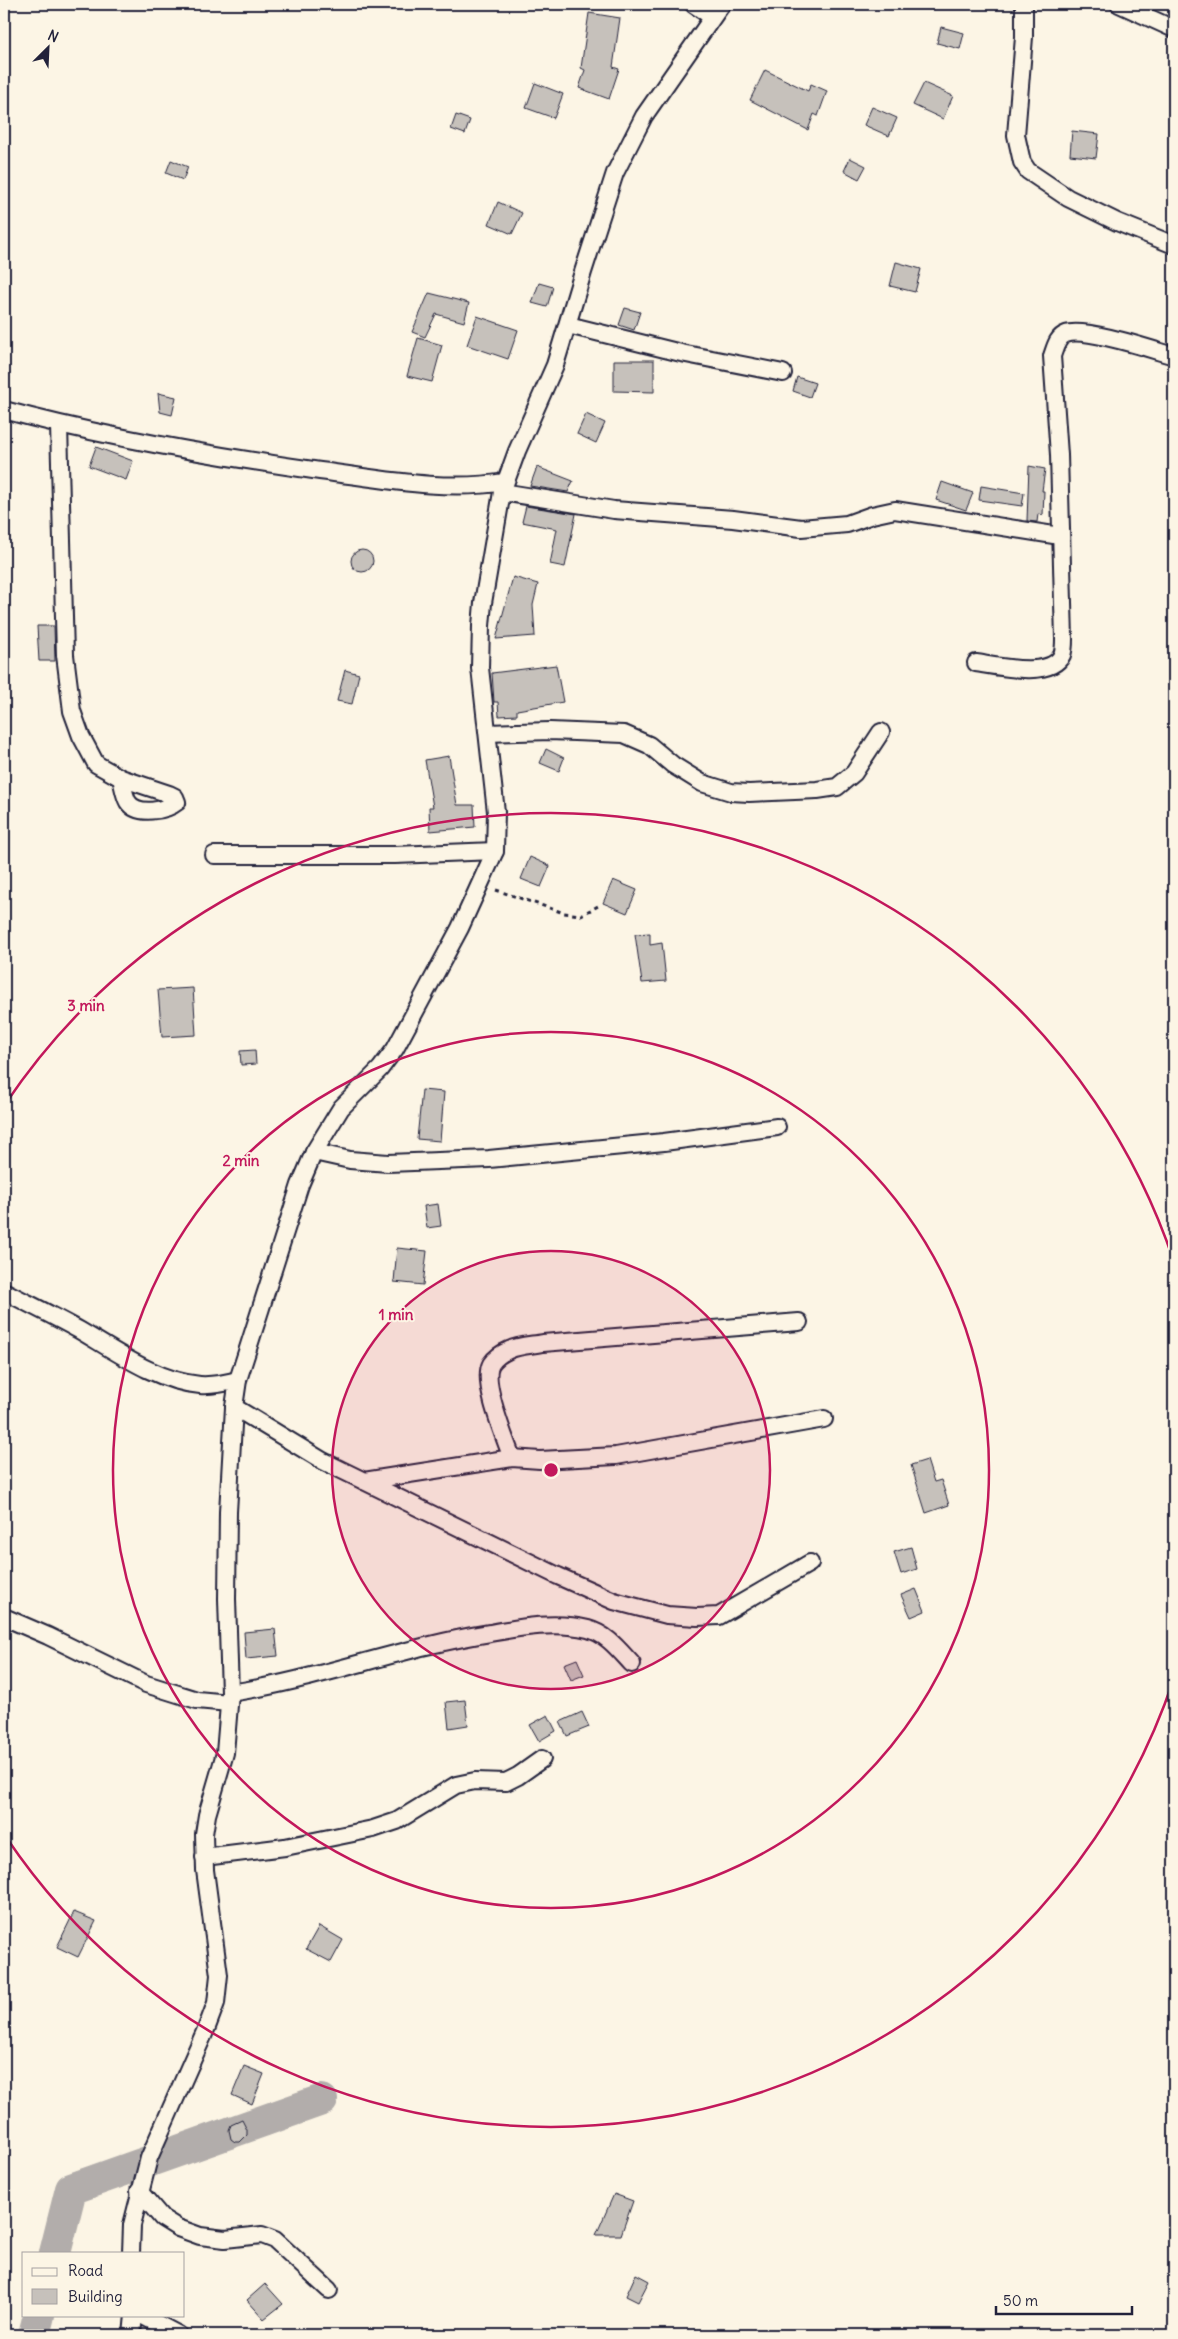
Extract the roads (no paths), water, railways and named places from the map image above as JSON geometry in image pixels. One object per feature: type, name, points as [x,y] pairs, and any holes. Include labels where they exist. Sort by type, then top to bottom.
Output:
[{"type":"street","points":[[693,4],[712,17]]},
{"type":"street","points":[[131,2252],[132,2225],[139,2191],[149,2158],[216,2003],[219,1975],[204,1857],[207,1814],[222,1764],[229,1698],[228,1570],[234,1407],[238,1380],[300,1185],[314,1152],[341,1108],[380,1069],[395,1049],[482,884],[495,851],[496,812],[480,668],[481,626],[483,603],[504,487],[545,391],[568,325],[582,272],[615,173],[644,116],[722,4]]},
{"type":"street","points":[[1024,4],[1023,54],[1016,135],[1022,162],[1028,172],[1068,198],[1118,222],[1174,245]]},
{"type":"street","points":[[1119,4],[1174,29]]},
{"type":"street","points":[[568,325],[681,353],[783,373]]},
{"type":"street","points":[[976,663],[1032,670],[1057,662],[1063,654],[1059,455],[1052,356],[1056,343],[1066,334],[1073,332],[1097,335],[1174,356]]},
{"type":"street","points":[[4,410],[59,425],[185,449],[417,484],[504,487],[614,510],[733,519],[801,528],[847,524],[872,515],[895,510],[1060,536]]},
{"type":"street","points":[[59,425],[65,655],[70,702],[81,736],[96,764],[121,778]]},
{"type":"street","points":[[488,733],[550,731],[624,734],[649,745],[673,765],[702,783],[731,792],[749,793],[817,790],[837,787],[846,782],[854,773],[881,732]]},
{"type":"street","points":[[214,855],[395,855],[495,851]]},
{"type":"street","points":[[314,1152],[350,1160],[388,1163],[489,1159],[664,1142],[777,1127]]},
{"type":"street","points":[[4,1291],[77,1329],[115,1353],[169,1377],[200,1385],[218,1385],[238,1380]]},
{"type":"street","points":[[512,1458],[490,1392],[488,1376],[490,1365],[510,1349],[543,1342],[799,1322]]},
{"type":"street","points":[[234,1407],[323,1461],[421,1511],[614,1601],[667,1615],[719,1616],[810,1563]]},
{"type":"street","points":[[364,1481],[512,1458],[540,1460],[616,1456],[824,1419]]},
{"type":"street","points":[[4,1617],[48,1636],[146,1684],[197,1700],[229,1698],[428,1644],[527,1626],[555,1625],[589,1629],[602,1634],[632,1664]]},
{"type":"street","points":[[204,1857],[285,1847],[374,1829],[397,1822],[456,1785],[475,1782],[506,1782],[542,1759]]},
{"type":"street","points":[[139,2191],[162,2218],[178,2228],[200,2236],[225,2239],[262,2235],[275,2240],[330,2290]]},
{"type":"street","points":[[132,2335],[134,2316]]},
{"type":"street","points":[[143,2316],[179,2335]]},
{"type":"waterway","points":[[55,2252],[71,2189],[322,2100]]},
{"type":"waterway","points":[[34,2335],[39,2316]]}]
